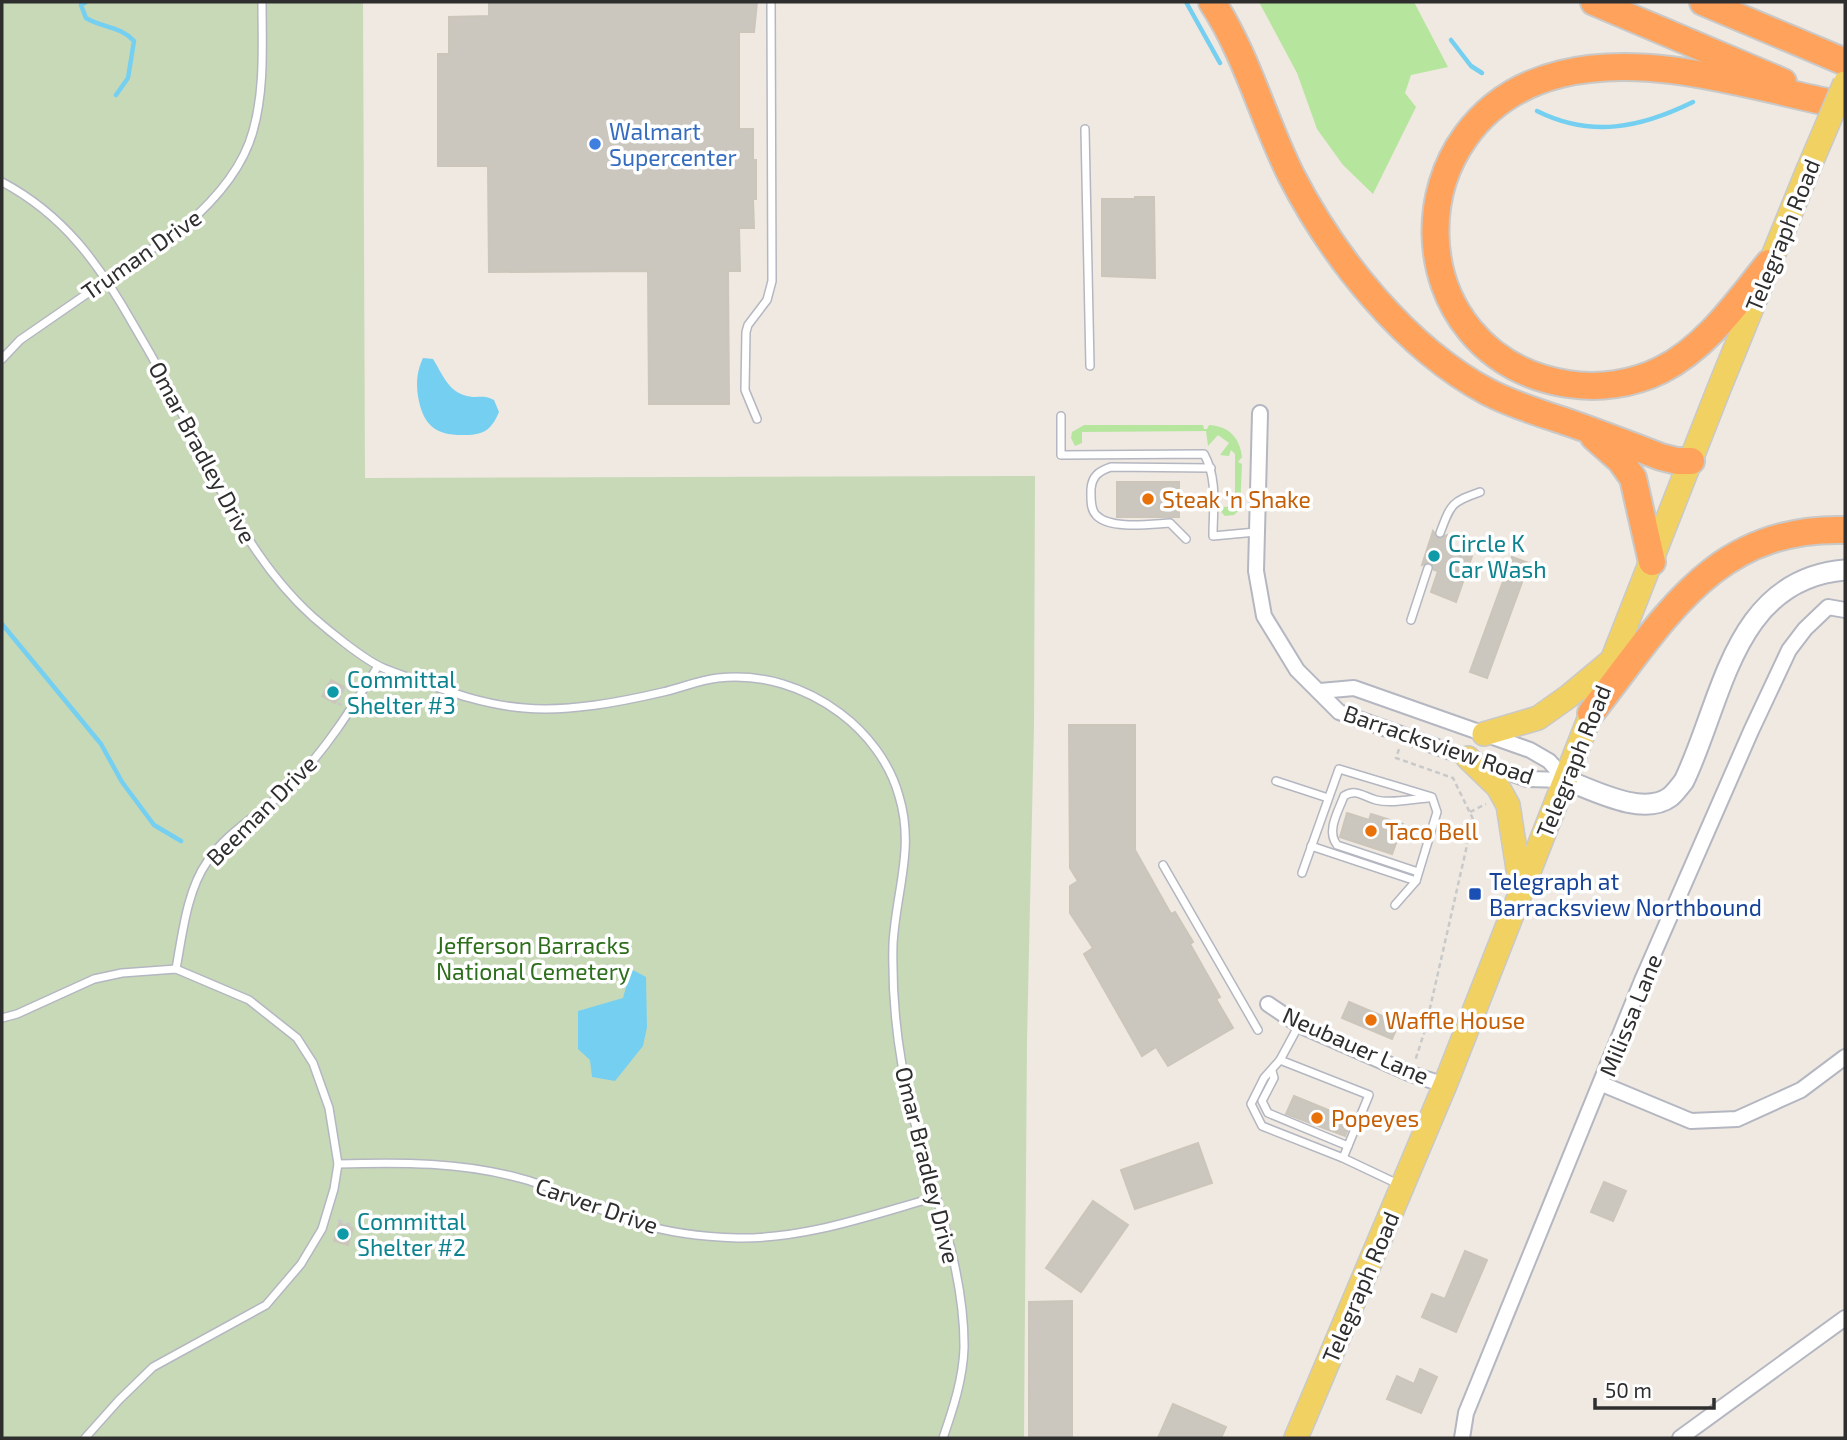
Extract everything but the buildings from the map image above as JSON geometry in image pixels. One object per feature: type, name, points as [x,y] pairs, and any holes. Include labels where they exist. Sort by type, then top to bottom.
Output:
[{"type":"highway","points":[[1212,2],[1252,84],[1291,174],[1324,230],[1368,290],[1420,343],[1487,391],[1516,404],[1661,457],[1691,461]]},
{"type":"highway","points":[[1594,2],[1839,98]]},
{"type":"highway","points":[[1703,2],[1845,62]]},
{"type":"highway","points":[[1769,263],[1704,338],[1662,369],[1635,380],[1604,385],[1579,386],[1553,382],[1502,358],[1476,335],[1463,319],[1448,292],[1438,263],[1435,241],[1437,204],[1448,166],[1467,133],[1479,120],[1509,95],[1536,82],[1562,74],[1601,68],[1651,68],[1839,98]]},
{"type":"highway","points":[[1585,428],[1620,460],[1633,478],[1653,562]]},
{"type":"highway","points":[[1591,713],[1681,599],[1724,561],[1744,549],[1784,534],[1845,530]]},
{"type":"main road","name":"Telegraph Road","points":[[1296,1438],[1444,1085],[1769,263],[1839,98]]},
{"type":"main road","points":[[1485,734],[1538,718],[1614,659]]},
{"type":"main road","points":[[1468,758],[1498,787],[1508,806],[1521,891]]},
{"type":"street","name":"Barracksview Road","points":[[1259,413],[1256,571],[1264,616],[1297,670],[1339,712],[1527,779],[1566,779],[1641,805],[1661,802],[1670,797],[1684,781],[1738,645],[1759,613],[1776,597],[1793,587],[1825,573],[1845,570]]},
{"type":"street","name":"Milissa Lane","points":[[1462,1438],[1466,1413],[1643,978],[1751,731],[1789,650],[1805,629],[1828,607],[1845,610]]},
{"type":"street","name":"Barracksview Road","points":[[1320,691],[1354,688],[1530,750],[1549,761],[1566,779]]},
{"type":"street","name":"Neubauer Lane","points":[[1268,1004],[1299,1025],[1411,1074],[1444,1085]]},
{"type":"street","points":[[1602,1084],[1691,1121],[1737,1119],[1801,1090],[1845,1057]]},
{"type":"street","points":[[1680,1438],[1845,1318]]},
{"type":"lane","name":"Truman Drive","points":[[2,359],[19,340],[185,226],[210,204],[243,155],[253,131],[262,79],[262,2]]},
{"type":"lane","points":[[757,419],[745,390],[746,332],[767,300],[772,281],[771,2]]},
{"type":"lane","points":[[1085,129],[1090,366]]},
{"type":"lane","name":"Omar Bradley Drive","points":[[2,182],[66,227],[108,280],[166,382],[228,507],[262,560],[313,617],[378,666],[473,701],[528,709],[580,706],[662,692],[714,678],[759,678],[806,691],[851,722],[880,755],[891,775],[904,814],[906,853],[893,941],[895,1022],[911,1111],[954,1268],[964,1346],[961,1380],[943,1438]]},
{"type":"lane","points":[[1062,416],[1061,455],[1203,454],[1212,468],[1214,478],[1213,536],[1256,531]]},
{"type":"lane","points":[[1186,539],[1170,523],[1121,524],[1106,522],[1096,516],[1092,508],[1091,487],[1094,478],[1100,471],[1111,467],[1212,468]]},
{"type":"lane","points":[[1440,533],[1449,509],[1458,500],[1480,492]]},
{"type":"lane","points":[[1411,620],[1428,568]]},
{"type":"lane","name":"Beeman Drive","points":[[176,969],[187,909],[206,862],[245,821],[289,787],[342,724],[378,666]]},
{"type":"lane","points":[[1301,873],[1339,769],[1432,797]]},
{"type":"lane","points":[[1276,781],[1328,798]]},
{"type":"lane","points":[[1417,876],[1337,845],[1331,832],[1344,796],[1348,793],[1354,792],[1378,801],[1432,797]]},
{"type":"lane","points":[[1395,905],[1417,876],[1437,812],[1432,797]]},
{"type":"lane","points":[[1311,846],[1417,876]]},
{"type":"lane","points":[[1163,865],[1258,1030]]},
{"type":"lane","points":[[2,1018],[17,1014],[94,979],[176,969],[249,1000],[297,1038],[313,1063],[329,1108],[338,1164],[322,1230],[301,1264],[266,1305],[153,1367],[85,1438]]},
{"type":"lane","points":[[1299,1025],[1280,1060],[1264,1078],[1251,1104],[1262,1126],[1343,1158],[1402,1186]]},
{"type":"lane","points":[[1280,1060],[1369,1095],[1343,1158]]},
{"type":"lane","points":[[1272,1071],[1274,1077],[1262,1101],[1268,1114],[1348,1146]]},
{"type":"lane","name":"Carver Drive","points":[[338,1164],[395,1162],[452,1165],[494,1172],[526,1180],[639,1224],[689,1234],[737,1238],[799,1235],[936,1197]]},
{"type":"path","points":[[1403,736],[1396,758],[1453,778],[1473,819],[1425,1030],[1411,1074]]},
{"type":"path","points":[[1470,813],[1487,804]]},
{"type":"path","points":[[326,1217],[351,1225]]},
{"type":"green space","name":"Jefferson Barracks National Cemetery","points":[[2,2],[363,2],[365,478],[1035,476],[1024,1438],[2,1438]]},
{"type":"green space","points":[[1259,2],[1414,2],[1448,67],[1411,75],[1405,93],[1416,107],[1373,194],[1343,165],[1317,129],[1297,73]]},
{"type":"green space","points":[[1084,425],[1203,425],[1204,429],[1207,429],[1209,425],[1228,431],[1239,444],[1242,457],[1238,462],[1242,464],[1240,509],[1234,515],[1225,516],[1221,512],[1223,507],[1235,506],[1235,454],[1231,450],[1229,456],[1220,455],[1229,443],[1218,435],[1208,446],[1206,431],[1082,432],[1082,443],[1075,446],[1071,438],[1072,432]]},
{"type":"water","points":[[423,358],[433,359],[446,381],[460,394],[494,400],[499,412],[490,427],[478,434],[456,435],[439,431],[427,422],[420,406],[417,386]]},
{"type":"water","points":[[631,969],[646,977],[647,1027],[643,1046],[615,1081],[592,1077],[590,1060],[578,1049],[578,1011],[623,998]]},
{"type":"waterway","points":[[86,2],[81,5],[86,18],[123,32],[134,41],[128,78],[116,95]]},
{"type":"waterway","points":[[1186,2],[1220,63]]},
{"type":"waterway","points":[[1451,40],[1471,66],[1482,73]]},
{"type":"waterway","points":[[1537,111],[1577,125],[1615,126],[1654,118],[1693,102]]},
{"type":"waterway","points":[[2,624],[101,744],[122,782],[154,825],[181,841]]},
{"type":"place","name":"Walmart Supercenter","points":[[595,144]]},
{"type":"place","name":"Steak 'n Shake","points":[[1148,499]]},
{"type":"place","name":"Circle K Car Wash","points":[[1434,556]]},
{"type":"place","name":"Committal Shelter #3","points":[[333,692]]},
{"type":"place","name":"Taco Bell","points":[[1371,831]]},
{"type":"place","name":"Telegraph at Barracksview Northbound","points":[[1475,894]]},
{"type":"place","name":"Waffle House","points":[[1371,1020]]},
{"type":"place","name":"Popeyes","points":[[1317,1118]]},
{"type":"place","name":"Committal Shelter #2","points":[[343,1234]]}]
